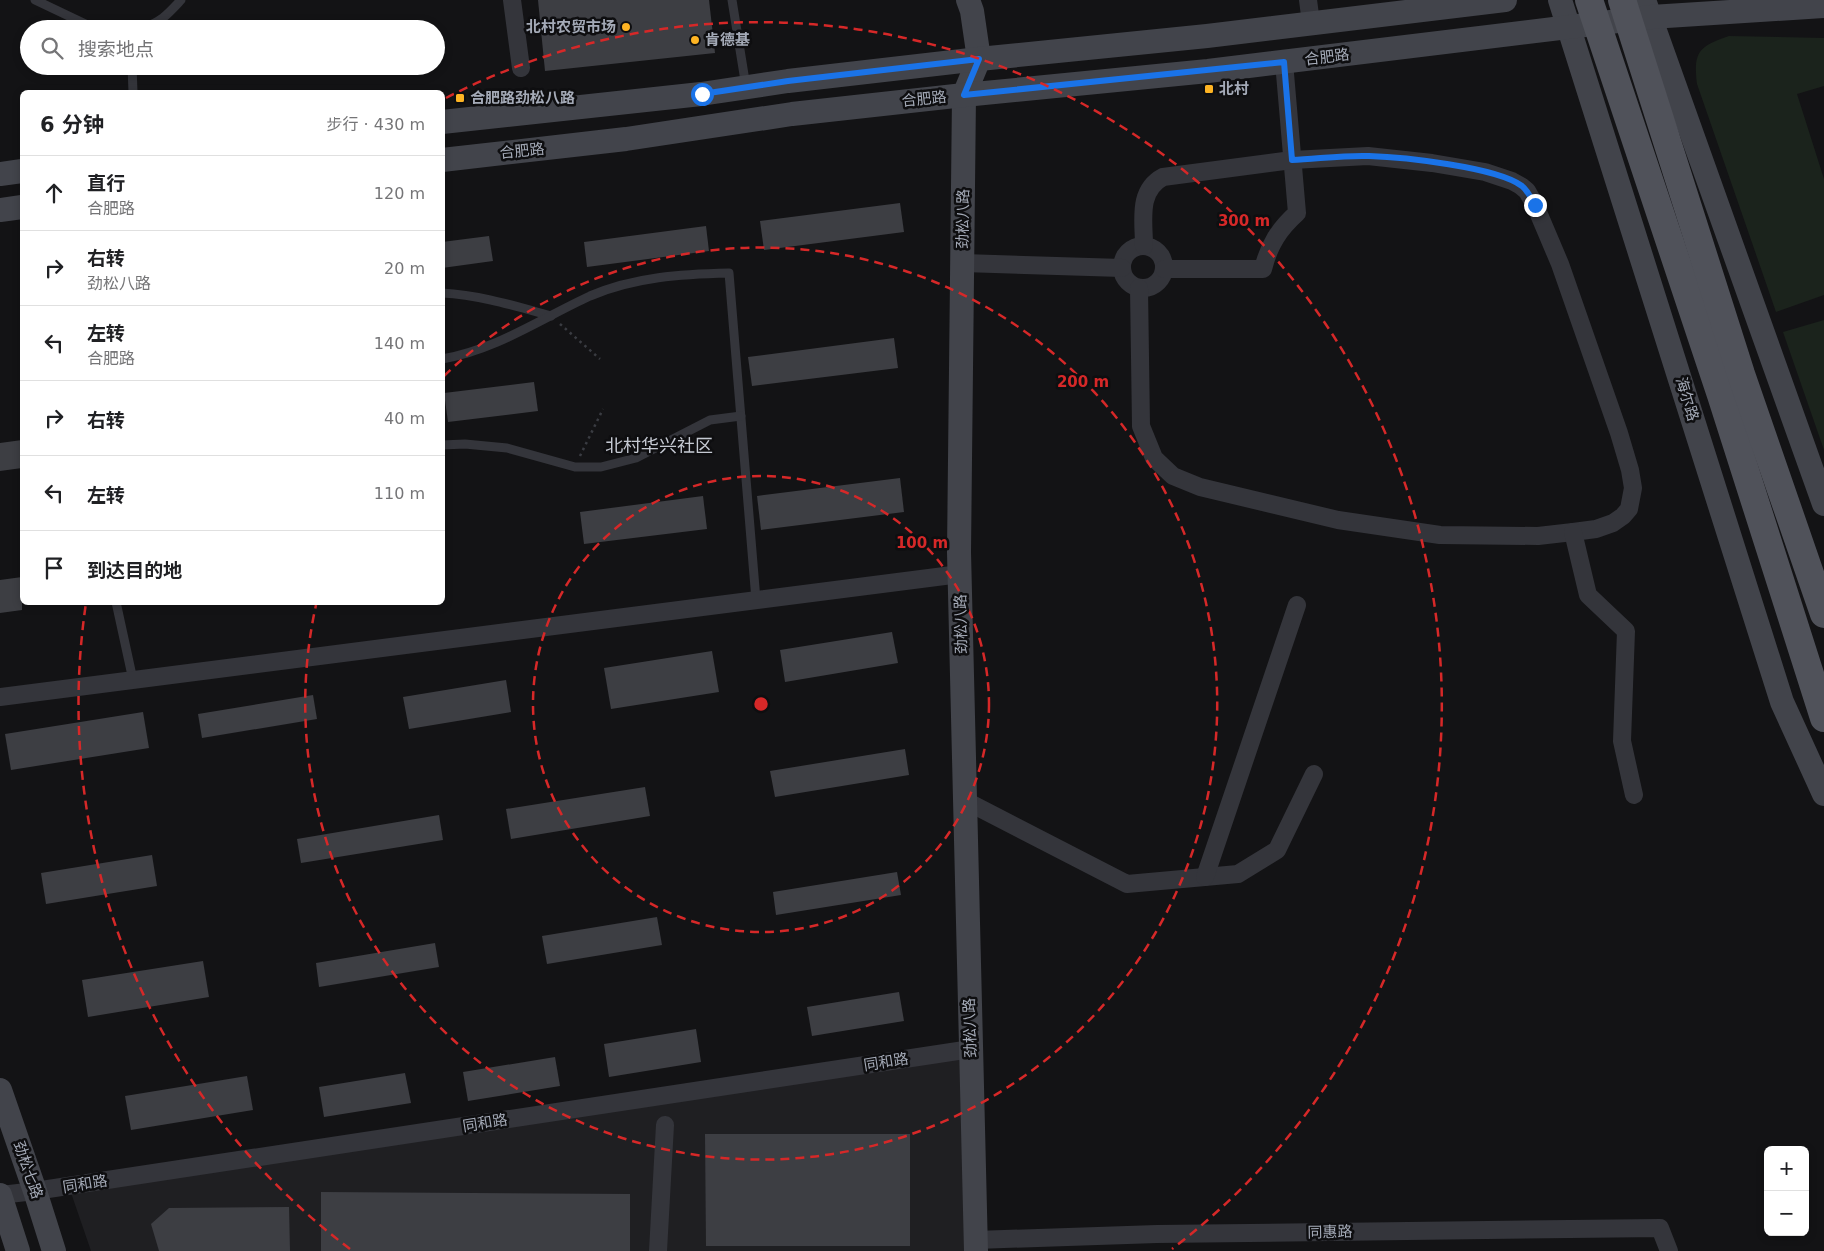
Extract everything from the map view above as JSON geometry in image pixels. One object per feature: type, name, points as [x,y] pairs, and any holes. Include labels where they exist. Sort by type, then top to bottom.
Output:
[{"type":"main road","points":[[968,0],[972,12],[979,59]]},
{"type":"main road","points":[[445,122],[702,94],[979,59],[1505,0]]},
{"type":"main road","name":"海尔路","points":[[1560,0],[1782,702],[1824,794]]},
{"type":"main road","points":[[1589,0],[1720,395],[1824,718]]},
{"type":"main road","points":[[1622,0],[1740,374],[1824,614]]},
{"type":"main road","name":"合肥路","points":[[445,160],[626,138],[792,114],[1284,62],[1569,27],[1647,8],[1824,6]]},
{"type":"main road","points":[[1647,8],[1824,504]]},
{"type":"main road","name":"劲松八路","points":[[976,1246],[960,574],[964,95],[979,59]]},
{"type":"main road","points":[[0,174],[20,171]]},
{"type":"main road","points":[[0,210],[20,207]]},
{"type":"main road","name":"劲松七路","points":[[0,1090],[54,1251]]},
{"type":"main road","points":[[0,1195],[18,1251]]},
{"type":"street","points":[[512,0],[520,68]]},
{"type":"street","points":[[1308,0],[1311,23]]},
{"type":"street","points":[[1164,269],[1263,269],[1276,234],[1297,213],[1284,62]]},
{"type":"street","points":[[1139,288],[1141,426],[1154,458],[1173,476],[1200,487],[1338,520],[1440,535],[1538,536],[1596,529],[1613,523],[1623,516],[1632,500],[1633,488],[1630,470],[1619,433],[1563,273],[1535,205],[1527,191],[1512,181],[1485,172],[1432,163],[1368,156],[1292,160],[1163,177],[1154,182],[1146,192],[1144,205],[1144,246]]},
{"type":"street","points":[[1144,246],[1156,251],[1164,262],[1164,269],[1159,282],[1153,286],[1139,288],[1127,281],[1122,268],[1123,261],[1131,250],[1144,246]]},
{"type":"street","points":[[963,263],[1122,268]]},
{"type":"street","points":[[1573,532],[1588,595],[1626,631],[1622,741],[1634,795]]},
{"type":"street","points":[[0,697],[960,574]]},
{"type":"street","points":[[1206,877],[1297,605]]},
{"type":"street","points":[[964,800],[1127,884],[1238,874],[1277,850],[1314,774]]},
{"type":"street","name":"同和路","points":[[0,1195],[971,1049]]},
{"type":"street","points":[[658,1251],[665,1125]]},
{"type":"street","name":"同惠路","points":[[976,1246],[1157,1234],[1660,1228],[1669,1251]]},
{"type":"lane","points":[[35,0],[77,20]]},
{"type":"lane","points":[[162,20],[181,0]]},
{"type":"lane","points":[[732,0],[746,87]]},
{"type":"lane","points":[[132,75],[133,90]]},
{"type":"lane","points":[[445,358],[496,343],[591,296],[630,282],[688,274],[729,273],[756,600]]},
{"type":"lane","points":[[445,293],[494,300],[551,316]]},
{"type":"lane","points":[[445,445],[465,444],[507,448],[574,467],[601,467],[636,458],[710,420],[741,416]]},
{"type":"lane","points":[[117,605],[133,680]]},
{"type":"path","points":[[551,316],[600,359]]},
{"type":"path","points":[[574,467],[604,409]]},
{"type":"shaded area","points":[[1729,36],[1824,38],[1824,86],[1797,94],[1824,179],[1824,295],[1776,312],[1697,84],[1696,64],[1700,52],[1711,43]]},
{"type":"shaded area","points":[[1824,320],[1824,450],[1783,332]]},
{"type":"shaded area","points":[[971,1049],[967,1251],[91,1251],[69,1187]]},
{"type":"building","name":"北村农贸市场","points":[[538,0],[709,0],[715,53],[545,71]]},
{"type":"building","points":[[900,203],[904,232],[764,250],[760,221]]},
{"type":"building","points":[[706,226],[709,251],[587,267],[584,242]]},
{"type":"building","points":[[489,236],[493,261],[445,268],[445,242]]},
{"type":"building","points":[[894,338],[898,368],[752,386],[748,357]]},
{"type":"building","points":[[534,382],[538,411],[448,422],[445,393]]},
{"type":"building","points":[[20,440],[20,468],[0,471],[0,443]]},
{"type":"building","points":[[900,478],[904,512],[761,530],[757,496]]},
{"type":"building","points":[[703,496],[707,529],[584,544],[580,512]]},
{"type":"building","points":[[20,577],[20,605],[22,605],[22,610],[0,613],[0,580]]},
{"type":"building","points":[[892,632],[898,663],[785,682],[780,650]]},
{"type":"building","points":[[712,651],[719,692],[611,709],[604,668]]},
{"type":"building","points":[[506,680],[511,712],[409,729],[403,697]]},
{"type":"building","points":[[313,695],[317,719],[202,738],[198,714]]},
{"type":"building","points":[[143,712],[149,748],[11,770],[5,734]]},
{"type":"building","points":[[905,749],[909,775],[775,797],[770,771]]},
{"type":"building","points":[[645,787],[650,816],[511,839],[506,809]]},
{"type":"building","points":[[439,815],[443,840],[301,863],[297,839]]},
{"type":"building","points":[[152,855],[157,886],[46,904],[41,873]]},
{"type":"building","points":[[897,872],[901,895],[776,915],[773,892]]},
{"type":"building","points":[[657,917],[662,945],[547,964],[542,936]]},
{"type":"building","points":[[435,943],[439,967],[319,987],[316,963]]},
{"type":"building","points":[[203,961],[209,997],[88,1017],[82,980]]},
{"type":"building","points":[[899,992],[904,1021],[812,1036],[807,1007]]},
{"type":"building","points":[[696,1029],[701,1062],[609,1077],[604,1044]]},
{"type":"building","points":[[555,1057],[560,1086],[468,1101],[463,1072]]},
{"type":"building","points":[[405,1073],[411,1103],[324,1117],[319,1087]]},
{"type":"building","points":[[247,1076],[253,1110],[131,1130],[125,1096]]},
{"type":"building","points":[[705,1134],[910,1134],[910,1246],[706,1246]]},
{"type":"building","points":[[321,1192],[630,1194],[630,1251],[321,1251]]},
{"type":"building","points":[[289,1207],[290,1251],[159,1251],[151,1224],[169,1208]]},
{"type":"place","name":"北村农贸市场","points":[[626,27]]},
{"type":"place","name":"肯德基","points":[[695,40]]},
{"type":"place","name":"北村","points":[[1209,89]]},
{"type":"place","name":"合肥路劲松八路","points":[[460,98]]},
{"type":"district","name":"北村华兴社区","points":[[659,446]]},
{"type":"route","points":[[702,94],[788,81],[979,59],[964,95],[1284,62],[1292,160],[1368,156],[1432,163],[1485,172],[1521,186],[1527,191],[1535,205]]}]
